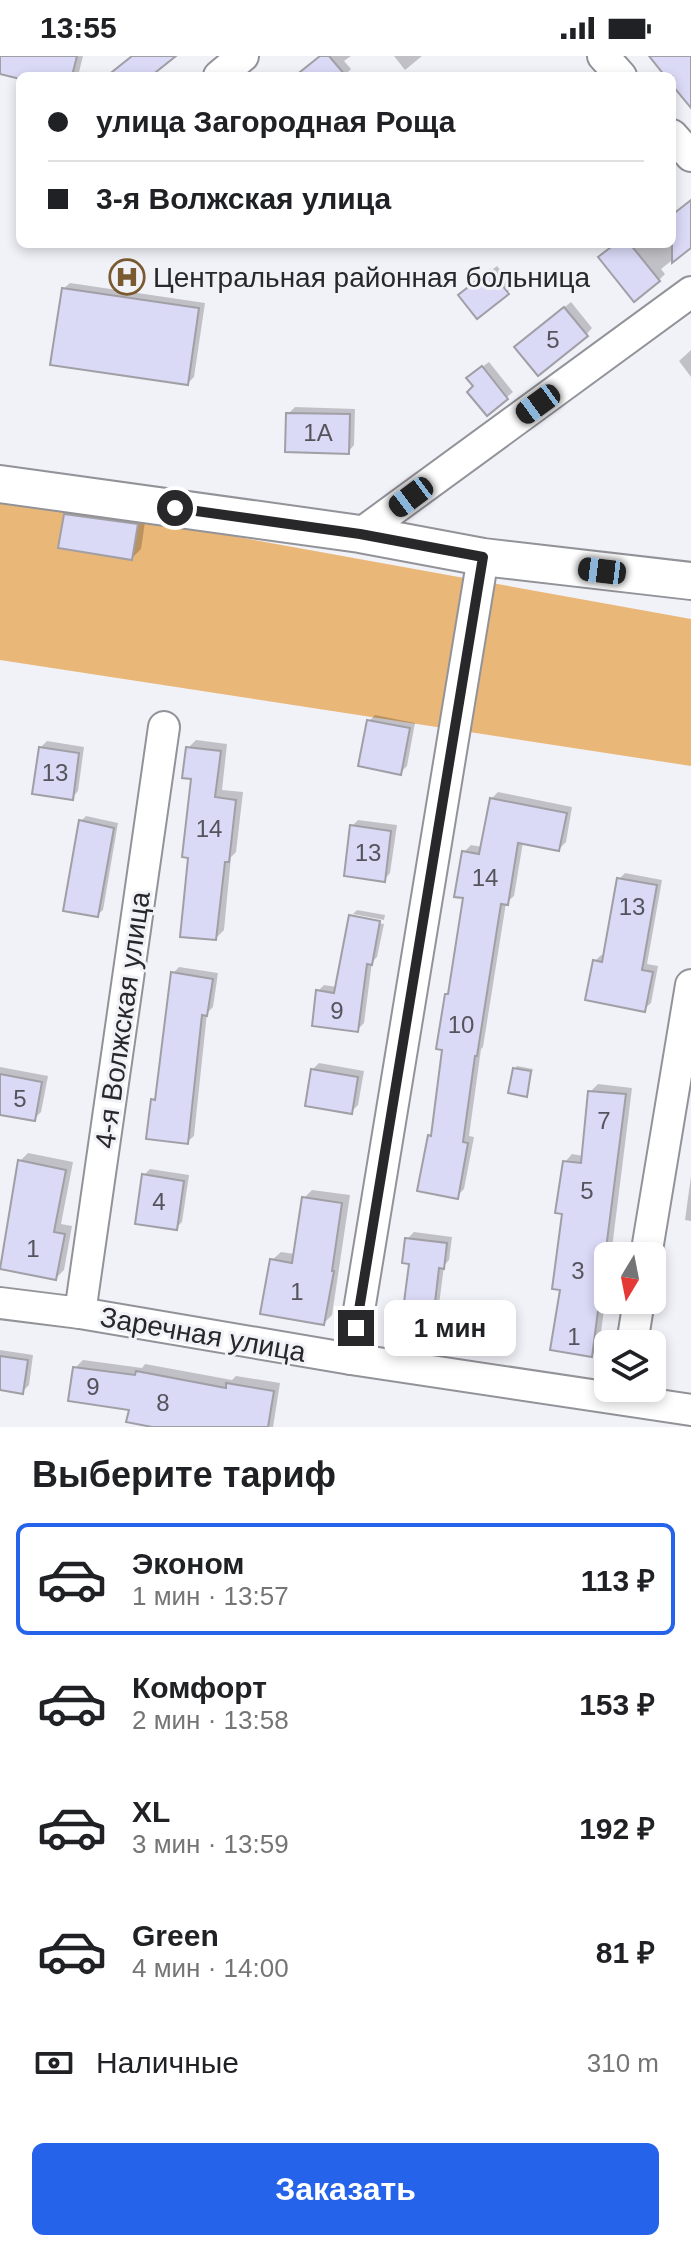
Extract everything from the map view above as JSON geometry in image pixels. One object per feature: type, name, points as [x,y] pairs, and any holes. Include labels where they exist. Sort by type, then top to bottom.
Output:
[{"type":"street","points":[[224,72],[243,56]]},
{"type":"street","points":[[603,56],[617,72]]},
{"type":"street","points":[[676,139],[691,156]]},
{"type":"street","points":[[360,534],[691,292]]},
{"type":"street","points":[[0,484],[360,534],[483,557],[691,581]]},
{"type":"street","points":[[351,1359],[483,557]]},
{"type":"street","name":"4-я Волжская улица","points":[[80,1313],[164,727]]},
{"type":"street","points":[[648,1242],[691,985]]},
{"type":"street","name":"Заречная улица","points":[[0,1303],[80,1313],[351,1359],[594,1389]]},
{"type":"street","name":"Заречная улица","points":[[659,1402],[691,1410]]},
{"type":"shaded area","points":[[0,494],[691,619],[691,766],[0,660]]},
{"type":"building","points":[[0,56],[77,56],[73,72],[16,72],[16,78],[0,74]]},
{"type":"building","points":[[132,56],[176,56],[156,72],[112,72]]},
{"type":"building","points":[[320,56],[329,56],[343,72],[300,72]]},
{"type":"building","points":[[649,56],[691,56],[691,108],[676,90],[676,72],[662,72]]},
{"type":"building","points":[[691,200],[691,248],[672,263],[672,248],[676,248],[676,212]]},
{"type":"building","points":[[610,248],[633,248],[660,281],[634,302],[598,257]]},
{"type":"building","points":[[490,270],[509,294],[477,319],[458,295]]},
{"type":"building","points":[[62,288],[199,308],[188,385],[50,365]]},
{"type":"building","points":[[564,307],[588,336],[538,376],[514,347]]},
{"type":"building","points":[[482,366],[508,399],[487,416],[467,392],[473,386],[466,378]]},
{"type":"building","points":[[286,413],[350,414],[349,454],[285,452]]},
{"type":"building","points":[[64,514],[138,524],[132,560],[58,548]]},
{"type":"building","points":[[367,720],[410,728],[401,775],[358,766]]},
{"type":"building","points":[[39,747],[79,753],[73,800],[32,794]]},
{"type":"building","points":[[186,747],[221,751],[215,797],[236,800],[216,940],[180,937],[188,858],[182,857],[191,779],[182,778]]},
{"type":"building","points":[[490,798],[567,813],[559,851],[518,843],[508,905],[501,904],[475,1056],[463,1142],[468,1143],[458,1199],[417,1191],[428,1135],[431,1136],[442,1050],[436,1049],[463,898],[454,897],[462,851],[479,854]]},
{"type":"building","points":[[79,820],[114,828],[98,917],[63,911]]},
{"type":"building","points":[[350,825],[391,831],[385,882],[344,876]]},
{"type":"building","points":[[617,878],[657,885],[642,970],[653,972],[645,1012],[585,1000],[593,960],[602,962]]},
{"type":"building","points":[[349,915],[380,921],[372,965],[367,964],[358,1032],[312,1026],[316,990],[334,993]]},
{"type":"building","points":[[171,972],[213,979],[207,1016],[202,1015],[188,1144],[146,1139],[151,1099],[155,1100]]},
{"type":"building","points":[[513,1068],[531,1071],[527,1097],[508,1093]]},
{"type":"building","points":[[311,1069],[358,1077],[352,1114],[305,1106]]},
{"type":"building","points":[[0,1074],[42,1082],[35,1121],[0,1115]]},
{"type":"building","points":[[588,1091],[626,1094],[607,1242],[594,1242],[594,1314],[598,1314],[592,1357],[550,1350],[560,1290],[552,1289],[562,1214],[555,1213],[563,1161],[581,1163]]},
{"type":"building","points":[[18,1160],[66,1170],[54,1232],[65,1234],[56,1280],[0,1269]]},
{"type":"building","points":[[142,1174],[184,1181],[177,1230],[135,1224]]},
{"type":"building","points":[[302,1197],[342,1203],[324,1325],[260,1314],[270,1259],[292,1263]]},
{"type":"building","points":[[405,1238],[447,1243],[444,1269],[439,1268],[431,1337],[400,1333],[409,1264],[402,1263]]},
{"type":"building","points":[[0,1356],[28,1360],[23,1394],[0,1390]]},
{"type":"building","points":[[73,1367],[135,1375],[136,1371],[226,1388],[226,1383],[274,1391],[268,1427],[152,1427],[126,1422],[129,1410],[68,1401]]},
{"type":"place","name":"Центральная районная больница","points":[[127,277]]},
{"type":"route","points":[[175,508],[360,534],[483,557],[356,1328]]}]
